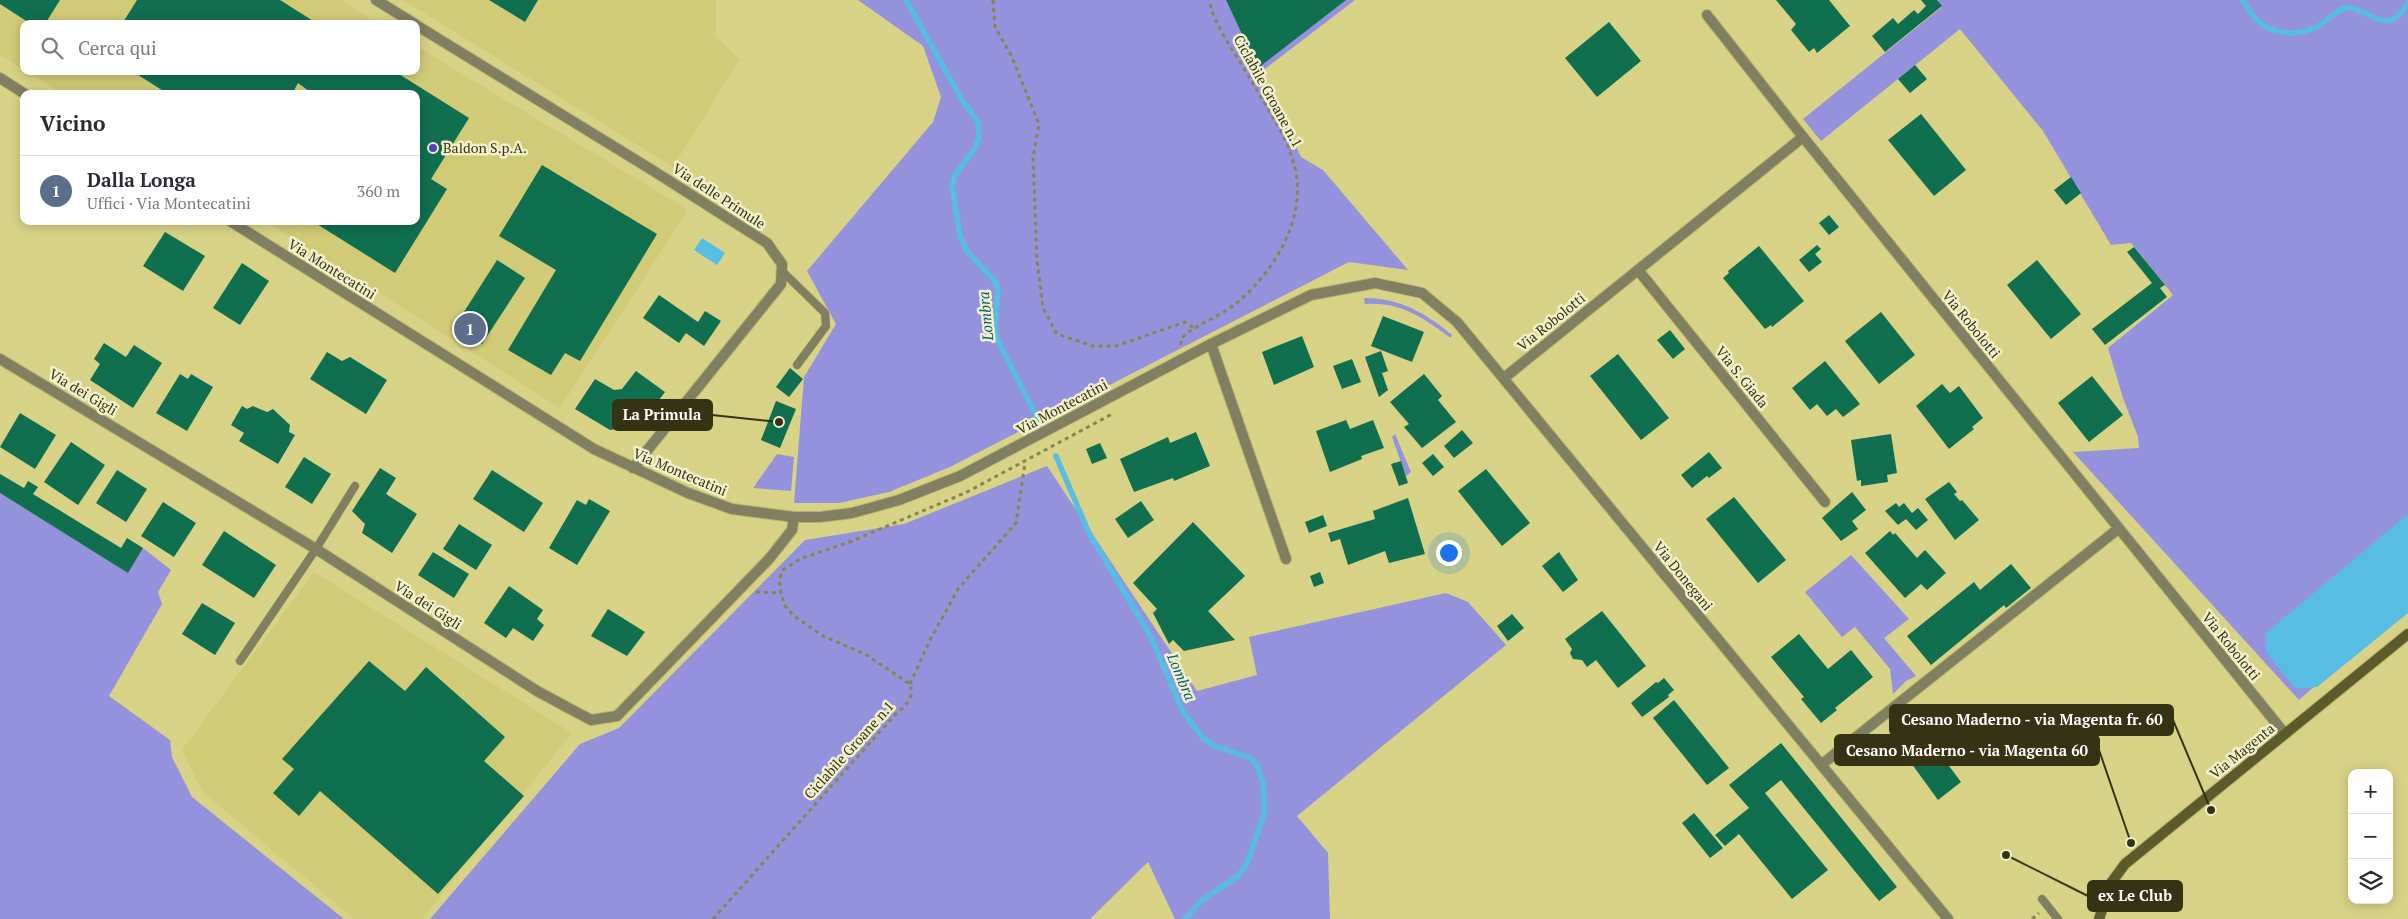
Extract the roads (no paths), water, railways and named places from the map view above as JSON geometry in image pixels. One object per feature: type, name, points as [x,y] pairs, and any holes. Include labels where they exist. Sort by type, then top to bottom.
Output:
[{"type":"street","name":"Via delle Primule","points":[[376,0],[409,20]]},
{"type":"street","name":"Via Robolotti","points":[[1707,15],[2284,734]]},
{"type":"street","name":"Via delle Primule","points":[[420,26],[644,164],[767,243],[782,264],[782,271]]},
{"type":"street","points":[[0,78],[20,91]]},
{"type":"street","name":"Via Robolotti","points":[[1504,378],[1803,137]]},
{"type":"street","name":"Via Montecatini","points":[[236,225],[594,449],[688,493],[732,509],[794,517],[820,517],[852,513],[899,500],[960,476],[1187,356],[1311,295],[1375,283]]},
{"type":"street","name":"Via S. Giada","points":[[1638,270],[1825,502]]},
{"type":"street","points":[[633,468],[781,284],[782,271]]},
{"type":"street","name":"Via Donegani","points":[[1375,283],[1422,293],[1457,322],[1948,919]]},
{"type":"street","points":[[1211,344],[1286,559]]},
{"type":"street","name":"Via dei Gigli","points":[[0,359],[316,550],[537,691],[591,720],[617,716],[769,559],[792,530],[794,517]]},
{"type":"street","points":[[1821,765],[2118,529]]},
{"type":"street","name":"Via Magenta","points":[[2099,919],[2111,883],[2125,864],[2408,634]]},
{"type":"street","name":"Via Magenta","points":[[2106,899],[2106,919]]},
{"type":"lane","points":[[782,271],[825,313],[826,326],[797,365]]},
{"type":"lane","points":[[240,661],[316,550],[355,486]]},
{"type":"lane","points":[[2042,899],[2058,919]]},
{"type":"water","points":[[702,238],[725,253],[717,265],[694,250]]},
{"type":"water","points":[[2408,514],[2408,613],[2317,687],[2296,689],[2266,652],[2266,633]]},
{"type":"waterway","name":"Lombra","points":[[906,0],[962,100],[978,122],[979,137],[975,148],[955,175],[952,185],[960,236],[967,251],[995,281],[998,289],[995,323],[997,339],[1039,421]]},
{"type":"waterway","points":[[2242,0],[2254,17],[2263,25],[2278,32],[2286,33],[2304,32],[2312,29],[2345,8],[2353,8],[2376,19],[2392,20],[2400,14],[2408,3]]},
{"type":"waterway","name":"Lombra","points":[[1056,456],[1089,533],[1151,637],[1183,712],[1202,737],[1212,745],[1251,758],[1257,765],[1263,783],[1265,811],[1247,864],[1238,876],[1201,901],[1185,919]]},
{"type":"place","name":"Baldon S.p.A.","points":[[433,148]]},
{"type":"place","name":"Dalla Longa","points":[[470,329]]},
{"type":"place","name":"La Primula","points":[[779,422]]},
{"type":"place","name":"Cesano Maderno - via Magenta fr. 60","points":[[2211,810]]},
{"type":"place","name":"Cesano Maderno - via Magenta 60","points":[[2131,843]]},
{"type":"place","name":"ex Le Club","points":[[2006,855]]}]
